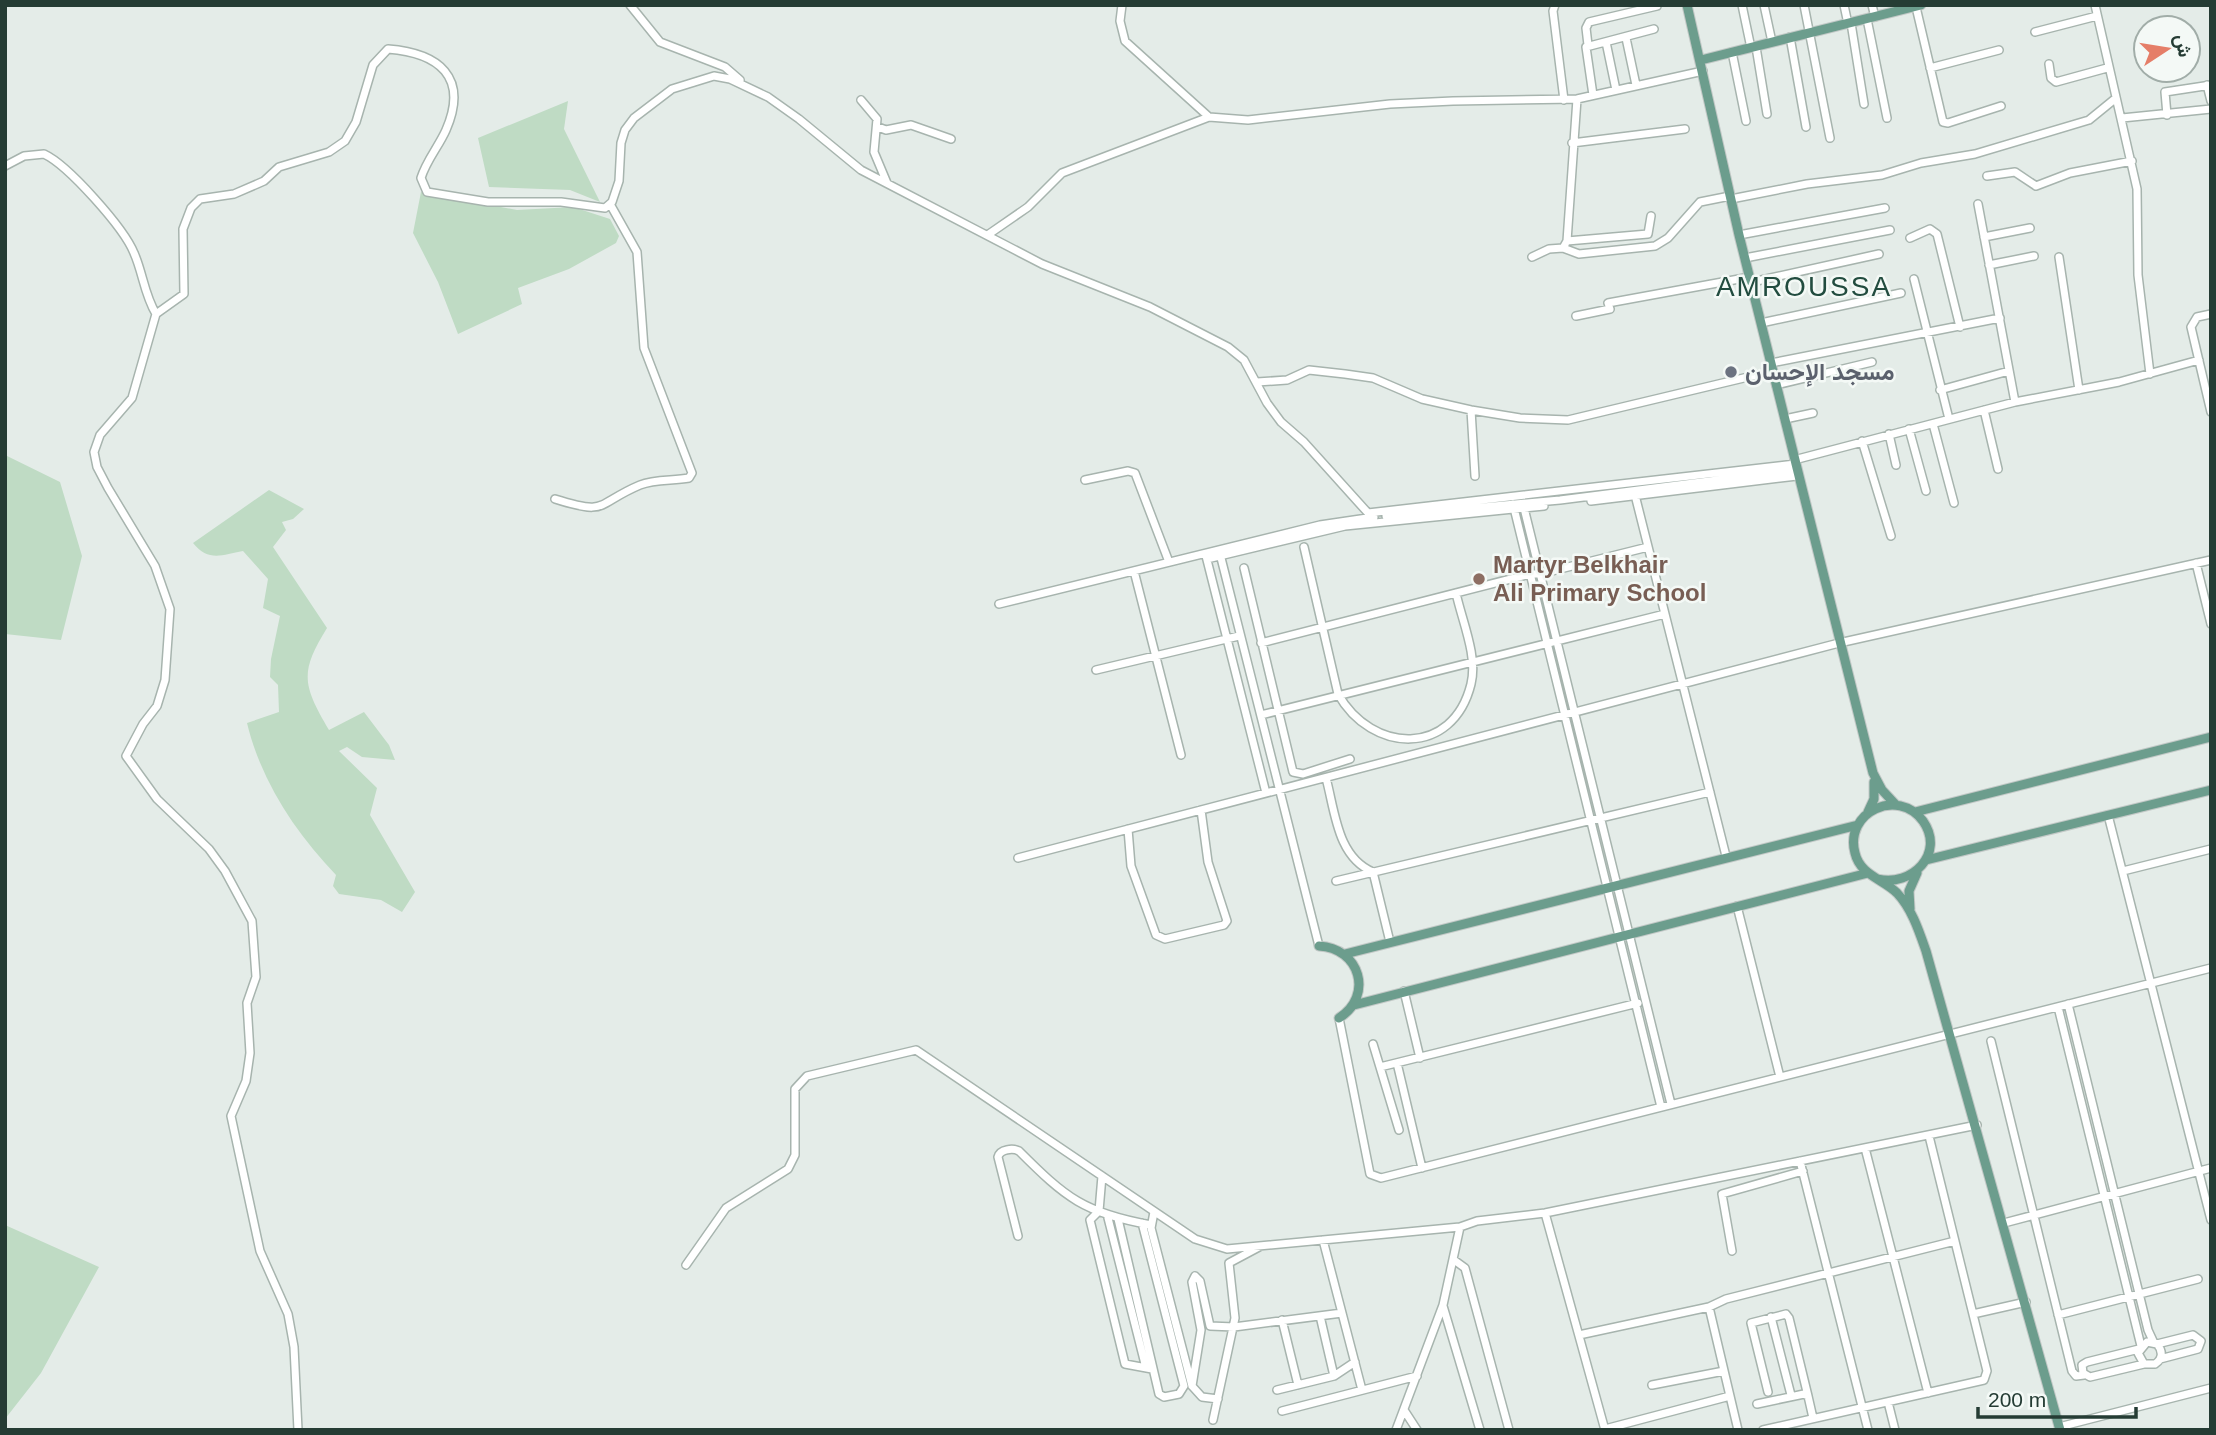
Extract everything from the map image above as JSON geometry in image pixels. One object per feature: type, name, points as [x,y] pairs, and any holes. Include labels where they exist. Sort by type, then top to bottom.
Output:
[{"type":"main road","points":[[1687,5],[1738,235],[1874,773],[1882,790],[1896,804],[1915,812],[1929,834],[1926,860],[1909,891],[1911,914]]},
{"type":"main road","points":[[1701,60],[1918,6]]},
{"type":"main road","points":[[1915,812],[2211,737]]},
{"type":"main road","points":[[1874,773],[1875,794],[1867,813],[1858,825],[1854,851],[1868,873],[1897,894],[1911,914],[1926,951],[2060,1428]]},
{"type":"main road","points":[[1926,860],[2211,790]]},
{"type":"main road","points":[[1867,813],[1875,808],[1896,804]]},
{"type":"main road","points":[[1345,954],[1726,856],[1858,825]]},
{"type":"main road","points":[[1878,879],[1899,881],[1918,871]]},
{"type":"main road","points":[[1339,1018],[1354,1005],[1404,991],[1868,873]]},
{"type":"main road","points":[[1320,946],[1345,954],[1352,961],[1360,980],[1354,1005]]},
{"type":"street","points":[[630,5],[660,42],[725,67],[748,88]]},
{"type":"street","points":[[1122,5],[1120,21],[1125,41],[1209,117]]},
{"type":"street","points":[[1555,5],[1553,11],[1564,100]]},
{"type":"street","points":[[1742,5],[1754,47],[1767,114]]},
{"type":"street","points":[[1764,5],[1772,42]]},
{"type":"street","points":[[1804,5],[1830,138]]},
{"type":"street","points":[[1844,5],[1864,104]]},
{"type":"street","points":[[1872,5],[1871,18],[1887,118]]},
{"type":"street","points":[[2095,5],[2107,68],[2132,161],[2140,214],[2138,275],[2150,374]]},
{"type":"street","points":[[1593,95],[1585,50],[1588,45],[1586,28],[1589,22],[1657,6]]},
{"type":"street","points":[[1918,6],[1943,122],[1948,124],[2001,106]]},
{"type":"street","points":[[2035,32],[2097,16]]},
{"type":"street","points":[[1588,45],[1626,38],[1654,29]]},
{"type":"street","points":[[1790,37],[1806,127]]},
{"type":"street","points":[[1626,38],[1636,85]]},
{"type":"street","points":[[1606,41],[1616,90]]},
{"type":"street","points":[[298,1430],[294,1347],[288,1314],[260,1251],[231,1116],[246,1081],[250,1053],[247,1003],[256,977],[251,921],[225,871],[209,849],[157,799],[126,756],[143,724],[157,706],[164,680],[170,609],[155,566],[108,488],[97,467],[94,452],[100,435],[132,398],[156,314],[184,294],[183,229],[191,208],[210,196],[234,194],[264,181],[279,167],[329,152],[345,141],[356,122],[373,65],[388,49],[414,51],[444,68],[452,79],[455,93],[452,110],[421,178],[427,192],[488,202],[561,202],[597,209],[610,204],[620,181],[625,130],[643,109],[672,89],[714,76],[730,79],[799,118],[846,161],[888,184],[989,234],[1042,264],[1150,307],[1215,338],[1244,360],[1267,403],[1282,422],[1304,442],[1368,513],[1796,468]]},
{"type":"street","points":[[1930,68],[1999,50]]},
{"type":"street","points":[[1732,52],[1746,121]]},
{"type":"street","points":[[2049,64],[2051,78],[2056,82],[2107,68]]},
{"type":"street","points":[[989,234],[1028,207],[1062,173],[1209,117],[1248,120],[1390,104],[1577,99],[1703,71]]},
{"type":"street","points":[[2166,115],[2164,93],[2209,85],[2211,101]]},
{"type":"street","points":[[1565,245],[1577,99]]},
{"type":"street","points":[[1565,245],[1579,254],[1655,246],[1668,238],[1700,202],[1882,174],[1921,163],[1975,155],[2089,120],[2116,99]]},
{"type":"street","points":[[861,100],[877,119],[874,152],[888,184]]},
{"type":"street","points":[[2122,118],[2211,109]]},
{"type":"street","points":[[878,127],[886,130],[911,125],[951,139]]},
{"type":"street","points":[[1572,143],[1685,129]]},
{"type":"street","points":[[5,166],[24,156],[44,154],[87,191],[133,250],[148,301],[156,314]]},
{"type":"street","points":[[1987,176],[2015,172],[2036,186],[2070,173],[2132,161]]},
{"type":"street","points":[[555,499],[587,509],[600,507],[640,485],[689,478],[692,473],[644,348],[637,252],[610,204]]},
{"type":"street","points":[[1978,204],[2015,402]]},
{"type":"street","points":[[1738,235],[1885,208]]},
{"type":"street","points":[[1532,257],[1565,245],[1648,234],[1651,216]]},
{"type":"street","points":[[1984,237],[2030,228]]},
{"type":"street","points":[[1910,238],[1930,229],[1937,234],[1960,327]]},
{"type":"street","points":[[1745,258],[1889,230]]},
{"type":"street","points":[[1576,316],[1610,309],[1608,303],[1879,254]]},
{"type":"street","points":[[1989,265],[2034,256]]},
{"type":"street","points":[[2059,257],[2079,390]]},
{"type":"street","points":[[1914,279],[1949,419]]},
{"type":"street","points":[[1761,323],[1901,293]]},
{"type":"street","points":[[2211,314],[2197,317],[2192,323],[2211,412]]},
{"type":"street","points":[[1256,382],[1287,380],[1309,370],[1345,373],[1373,378],[1423,399],[1471,410],[1520,418],[1568,421],[1772,367],[2000,318]]},
{"type":"street","points":[[999,604],[1169,562],[1220,553],[1338,521],[1635,494],[1796,468],[1862,440],[2015,402],[2150,374],[2199,360]]},
{"type":"street","points":[[1776,385],[1872,362]]},
{"type":"street","points":[[1940,390],[2009,372]]},
{"type":"street","points":[[1471,410],[1475,476]]},
{"type":"street","points":[[1984,410],[1998,470]]},
{"type":"street","points":[[1785,419],[1812,413]]},
{"type":"street","points":[[1933,424],[1954,503]]},
{"type":"street","points":[[1909,429],[1926,491]]},
{"type":"street","points":[[1889,434],[1896,465]]},
{"type":"street","points":[[1862,440],[1891,536]]},
{"type":"street","points":[[1085,480],[1128,471],[1137,474],[1169,562]]},
{"type":"street","points":[[1635,494],[1726,856]]},
{"type":"street","points":[[1523,506],[1600,819],[1635,1004],[1661,1107]]},
{"type":"street","points":[[1513,507],[1590,821],[1611,885]]},
{"type":"street","points":[[1304,547],[1339,696],[1349,713],[1363,726],[1381,735],[1415,739],[1445,726],[1457,713],[1472,682],[1473,662],[1456,593]]},
{"type":"street","points":[[1261,643],[1530,574],[1540,574],[1648,547]]},
{"type":"street","points":[[1220,553],[1320,946]]},
{"type":"street","points":[[1206,556],[1266,793]]},
{"type":"street","points":[[1018,858],[1839,643],[2211,560]]},
{"type":"street","points":[[2196,563],[2211,624]]},
{"type":"street","points":[[1244,568],[1293,772],[1297,775],[1350,760]]},
{"type":"street","points":[[1134,571],[1181,755]]},
{"type":"street","points":[[1261,715],[1665,614]]},
{"type":"street","points":[[1096,670],[1239,636]]},
{"type":"street","points":[[1326,778],[1345,848],[1356,863],[1373,872],[1390,942]]},
{"type":"street","points":[[1336,881],[1556,826],[1600,819],[1710,792]]},
{"type":"street","points":[[1128,829],[1131,866],[1156,935],[1166,939],[1224,925],[1227,921],[1208,862],[1201,810]]},
{"type":"street","points":[[2108,815],[2211,1220]]},
{"type":"street","points":[[2123,872],[2211,849]]},
{"type":"street","points":[[1737,906],[1780,1077]]},
{"type":"street","points":[[1623,935],[1645,1002],[1671,1104]]},
{"type":"street","points":[[1339,1018],[1370,1174],[1381,1178],[2211,968]]},
{"type":"street","points":[[1404,991],[1420,1058]]},
{"type":"street","points":[[1380,1068],[1645,1002]]},
{"type":"street","points":[[2068,1004],[2109,1193]]},
{"type":"street","points":[[2058,1007],[2076,1084],[2109,1193],[2135,1295],[2149,1334],[2161,1351],[2160,1359]]},
{"type":"street","points":[[1991,1041],[2072,1371],[2076,1376],[2090,1377],[2144,1364],[2151,1365],[2160,1359],[2198,1349],[2201,1341],[2193,1335],[2087,1362],[2082,1368],[2084,1375]]},
{"type":"street","points":[[1373,1044],[1399,1130]]},
{"type":"street","points":[[686,1265],[726,1208],[788,1169],[795,1155],[795,1089],[799,1081],[807,1076],[916,1051],[1154,1212],[1212,1247],[1227,1250],[1460,1227],[1477,1221],[1545,1213],[1977,1125]]},
{"type":"street","points":[[1397,1063],[1422,1168]]},
{"type":"street","points":[[2076,1084],[2086,1082]]},
{"type":"street","points":[[1763,1430],[1984,1380],[1987,1371],[1929,1136]]},
{"type":"street","points":[[1865,1148],[1928,1394]]},
{"type":"street","points":[[1018,1236],[998,1157],[1002,1151],[1019,1151],[1065,1196],[1108,1218],[1146,1224]]},
{"type":"street","points":[[1800,1161],[1868,1430]]},
{"type":"street","points":[[2004,1223],[2211,1168]]},
{"type":"street","points":[[1732,1251],[1722,1194],[1803,1171]]},
{"type":"street","points":[[1102,1176],[1098,1211],[1090,1220],[1125,1364],[1149,1368]]},
{"type":"street","points":[[1108,1218],[1149,1368],[1158,1394],[1164,1397],[1182,1391],[1184,1386],[1146,1224],[1154,1212]]},
{"type":"street","points":[[1545,1213],[1605,1429],[1730,1396]]},
{"type":"street","points":[[1118,1219],[1149,1368]]},
{"type":"street","points":[[1146,1224],[1192,1386],[1202,1397],[1218,1399]]},
{"type":"street","points":[[1396,1430],[1443,1305],[1460,1227]]},
{"type":"street","points":[[1323,1240],[1362,1390]]},
{"type":"street","points":[[1579,1335],[1709,1307],[1726,1299],[1955,1241]]},
{"type":"street","points":[[1213,1420],[1236,1308],[1229,1263],[1259,1246]]},
{"type":"street","points":[[1454,1260],[1465,1268],[1509,1430]]},
{"type":"street","points":[[1192,1386],[1201,1334],[1193,1278],[1198,1277],[1200,1280],[1208,1324],[1234,1326],[1342,1313]]},
{"type":"street","points":[[2058,1315],[2198,1279]]},
{"type":"street","points":[[2135,1295],[2139,1357],[2144,1364]]},
{"type":"street","points":[[1973,1314],[2026,1302]]},
{"type":"street","points":[[1443,1305],[1480,1430]]},
{"type":"street","points":[[1709,1307],[1738,1430]]},
{"type":"street","points":[[1768,1392],[1751,1325],[1753,1321],[1786,1314],[1813,1418]]},
{"type":"street","points":[[1320,1316],[1334,1376]]},
{"type":"street","points":[[1771,1317],[1791,1395]]},
{"type":"street","points":[[1282,1320],[1298,1385]]},
{"type":"street","points":[[1277,1390],[1334,1376],[1355,1362]]},
{"type":"street","points":[[1652,1385],[1724,1371]]},
{"type":"street","points":[[1282,1411],[1417,1376]]},
{"type":"street","points":[[2060,1428],[2211,1388]]},
{"type":"street","points":[[1757,1404],[1791,1395],[1808,1396]]},
{"type":"street","points":[[1888,1402],[1895,1430]]},
{"type":"street","points":[[1404,1410],[1417,1430]]},
{"type":"green space","points":[[568,101],[564,129],[600,202],[570,190],[489,187],[478,138]]},
{"type":"green space","points":[[421,192],[517,210],[573,207],[610,219],[619,236],[616,243],[569,269],[518,288],[522,304],[458,334],[438,282],[413,233]]},
{"type":"green space","points":[[5,455],[60,482],[82,556],[61,640],[5,634]]},
{"type":"green space","points":[[269,490],[304,509],[293,519],[282,522],[286,530],[273,547],[327,628],[308,668],[314,701],[329,730],[364,712],[389,745],[395,760],[362,757],[347,747],[339,751],[377,788],[370,815],[415,892],[402,912],[381,900],[339,894],[333,886],[336,875],[281,805],[253,744],[247,723],[279,712],[278,685],[270,677],[280,616],[263,608],[268,579],[243,551],[216,556],[204,553],[193,543]]},
{"type":"green space","points":[[5,1225],[99,1267],[41,1373],[5,1419]]},
{"type":"place","name":"مسجد الإحسان","points":[[1731,372]]},
{"type":"place","name":"Martyr Belkhair Ali Primary School","points":[[1479,579]]},
{"type":"district","name":"AMROUSSA","points":[[1804,286]]}]
